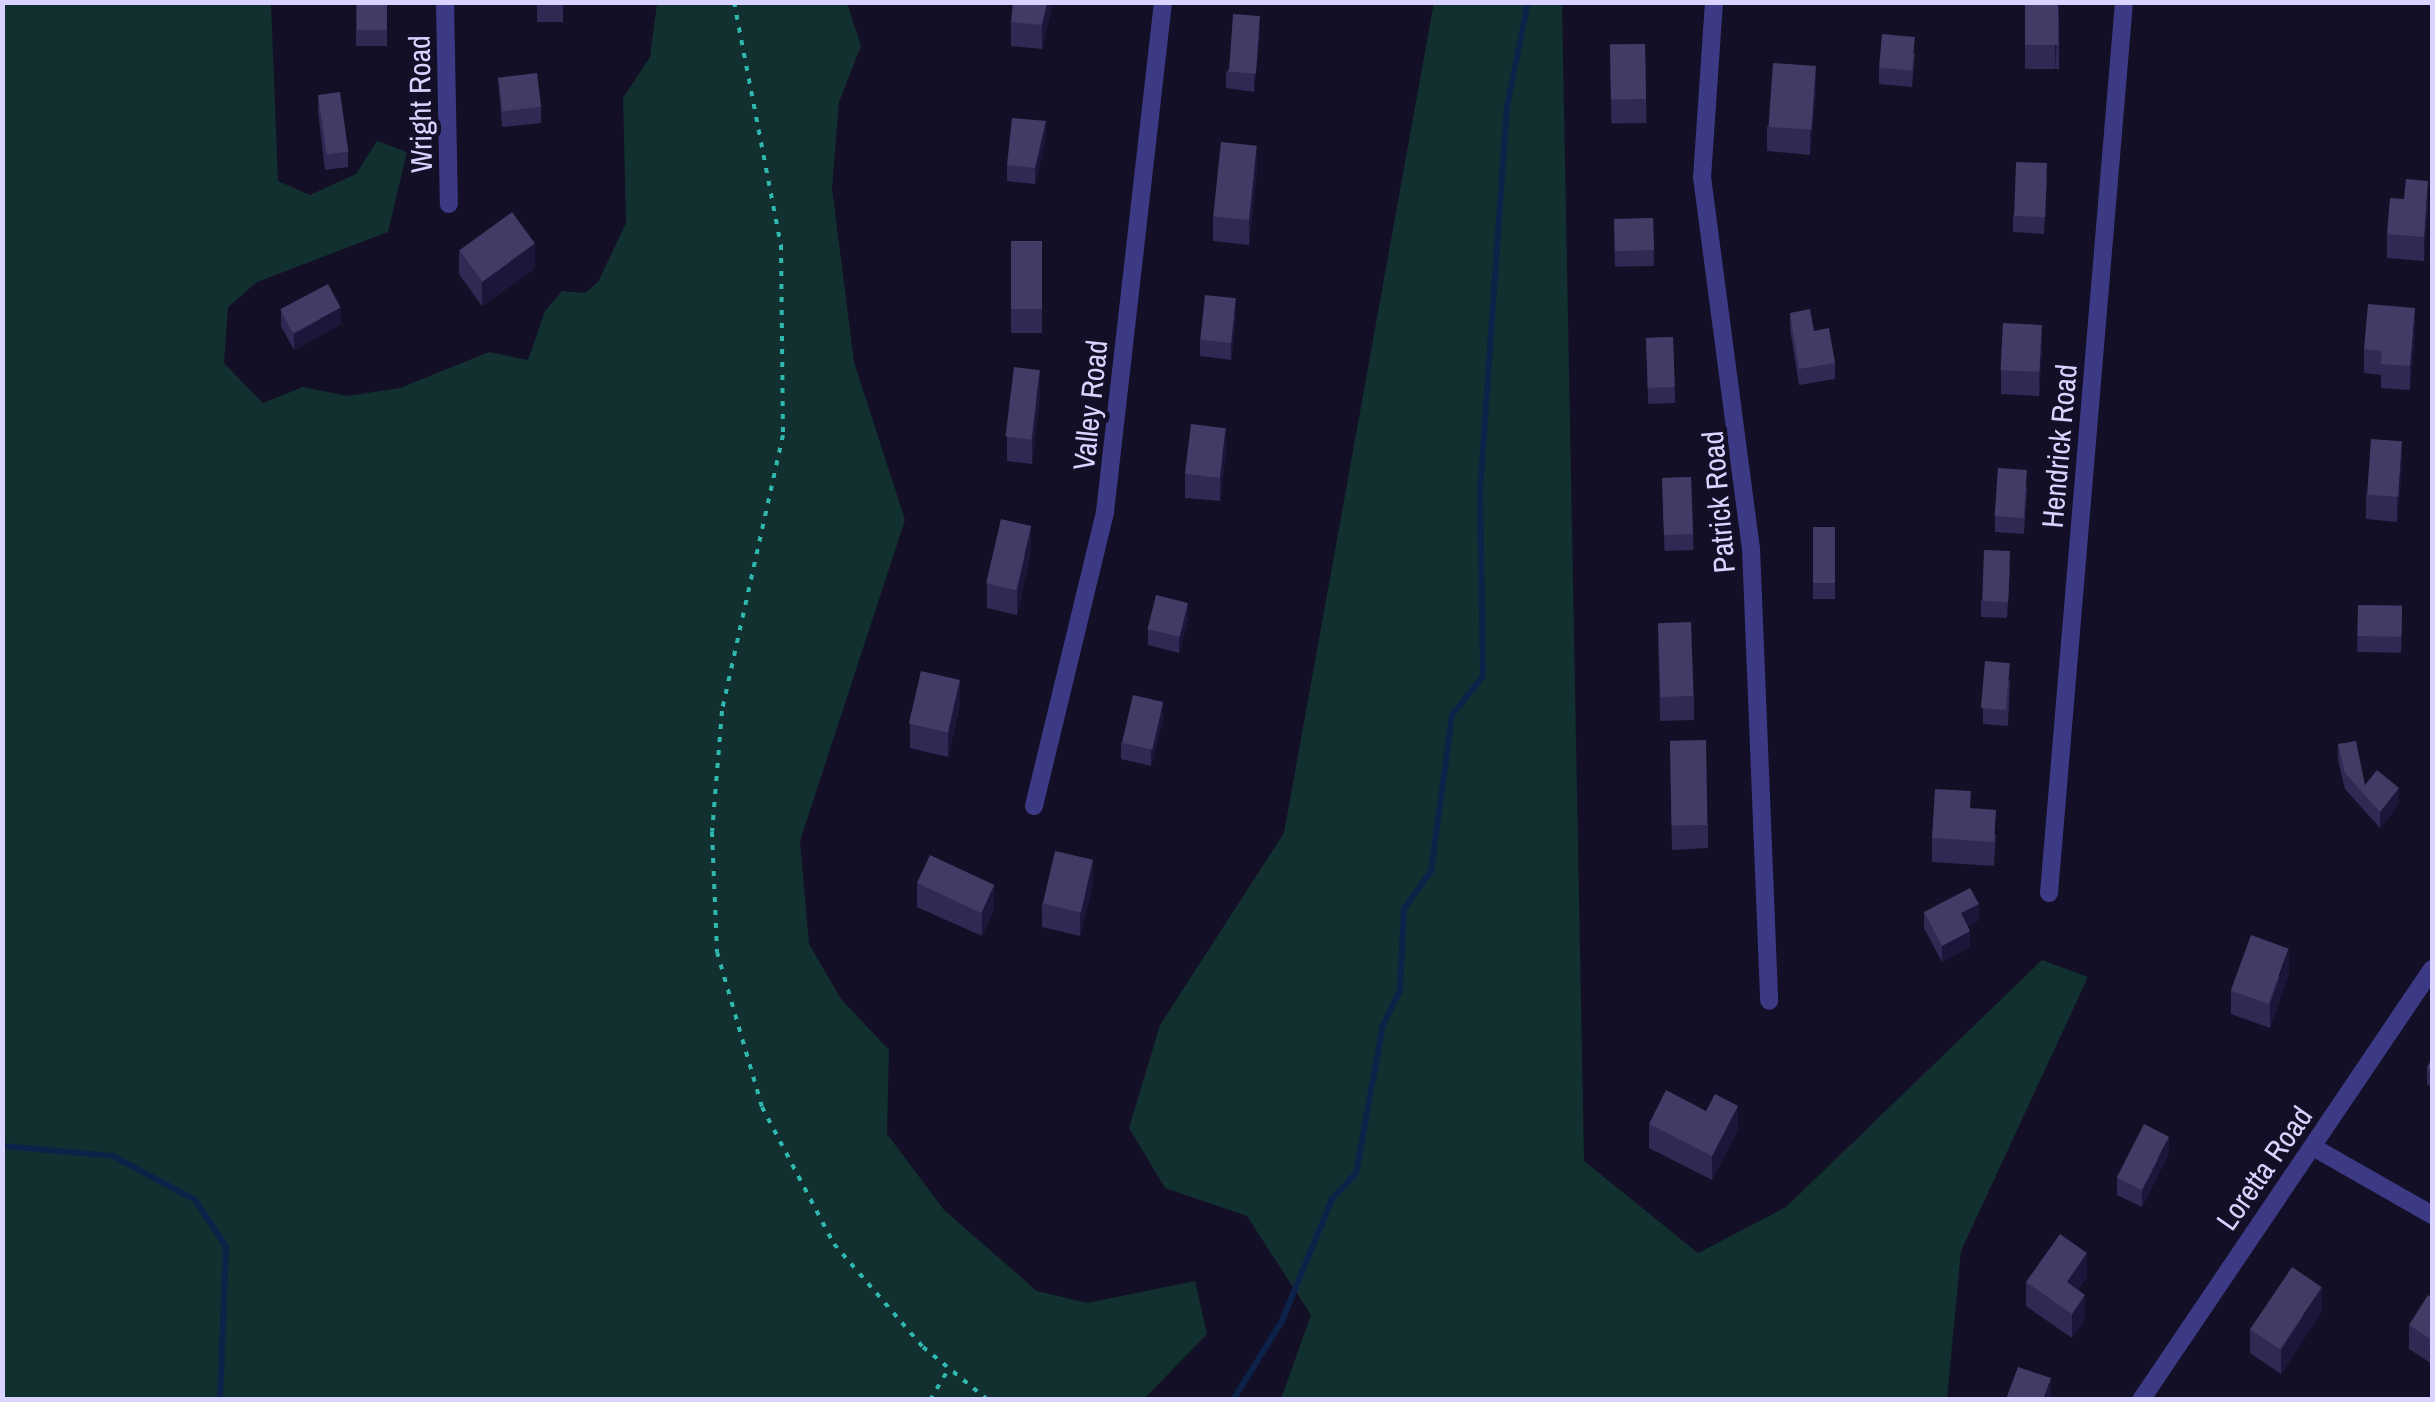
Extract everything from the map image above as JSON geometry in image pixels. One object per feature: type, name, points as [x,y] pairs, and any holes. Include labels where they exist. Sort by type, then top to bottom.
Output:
[{"type":"street","name":"Wright Road","points":[[445,2],[449,204]]},
{"type":"street","name":"Valley Road","points":[[1034,806],[1105,512],[1162,2]]},
{"type":"street","name":"Patrick Road","points":[[1714,2],[1702,176],[1750,532],[1769,1001]]},
{"type":"street","name":"Hendrick Road","points":[[2048,894],[2124,2]]},
{"type":"street","name":"Loretta Road","points":[[2142,1400],[2432,968]]},
{"type":"street","points":[[2313,1147],[2432,1216]]},
{"type":"path","points":[[734,2],[781,244],[783,435],[722,711],[712,832],[718,952],[762,1107],[834,1244],[948,1370],[988,1400]]},
{"type":"path","points":[[930,1400],[948,1370]]},
{"type":"green space","points":[[3,2],[271,3],[278,181],[310,195],[356,174],[377,141],[407,152],[388,232],[257,282],[228,307],[224,363],[263,403],[303,387],[348,396],[400,388],[489,352],[528,360],[545,311],[562,291],[585,293],[598,282],[626,223],[623,98],[650,57],[657,3],[847,3],[861,46],[839,102],[832,188],[854,362],[905,520],[800,841],[809,944],[841,999],[889,1050],[887,1134],[944,1210],[1037,1291],[1087,1303],[1195,1281],[1207,1334],[1144,1399],[3,1399]]},
{"type":"green space","points":[[1434,2],[1562,3],[1584,1161],[1698,1253],[1786,1207],[2042,960],[2088,977],[1961,1251],[1947,1399],[1281,1399],[1311,1315],[1247,1216],[1165,1188],[1129,1128],[1160,1025],[1284,833]]},
{"type":"building","points":[[357,2],[387,2],[387,30],[357,30]]},
{"type":"building","points":[[1013,2],[1047,2],[1042,25],[1011,22]]},
{"type":"building","points":[[2025,2],[2058,2],[2058,45],[2025,45]]},
{"type":"building","points":[[1233,14],[1260,16],[1256,74],[1229,72]]},
{"type":"building","points":[[1882,34],[1915,37],[1912,71],[1879,68]]},
{"type":"building","points":[[1645,44],[1646,99],[1611,100],[1610,45]]},
{"type":"building","points":[[1773,63],[1816,66],[1811,130],[1769,127]]},
{"type":"building","points":[[537,73],[541,107],[502,111],[498,78]]},
{"type":"building","points":[[340,92],[348,151],[327,154],[318,95]]},
{"type":"building","points":[[1012,118],[1046,121],[1035,168],[1007,165]]},
{"type":"building","points":[[1221,142],[1257,146],[1249,220],[1213,217]]},
{"type":"building","points":[[2016,162],[2047,163],[2045,217],[2014,216]]},
{"type":"building","points":[[2406,179],[2428,181],[2424,237],[2387,234],[2390,198],[2404,199]]},
{"type":"building","points":[[512,212],[535,244],[482,282],[459,250]]},
{"type":"building","points":[[1653,218],[1654,250],[1615,251],[1614,219]]},
{"type":"building","points":[[1011,241],[1042,241],[1042,309],[1011,309]]},
{"type":"building","points":[[328,284],[341,308],[293,333],[280,309]]},
{"type":"building","points":[[1205,295],[1236,298],[1231,343],[1200,340]]},
{"type":"building","points":[[2368,304],[2415,308],[2410,366],[2381,364],[2382,351],[2364,349]]},
{"type":"building","points":[[1810,309],[1814,331],[1829,328],[1835,363],[1799,369],[1790,313]]},
{"type":"building","points":[[2003,323],[2042,325],[2039,372],[2001,370]]},
{"type":"building","points":[[1673,337],[1675,387],[1648,388],[1646,338]]},
{"type":"building","points":[[1014,367],[1040,370],[1031,440],[1005,436]]},
{"type":"building","points":[[1191,424],[1226,428],[1220,478],[1185,474]]},
{"type":"building","points":[[2371,439],[2402,441],[2398,497],[2367,495]]},
{"type":"building","points":[[1998,468],[2027,470],[2024,518],[1995,516]]},
{"type":"building","points":[[1691,477],[1693,534],[1664,535],[1662,478]]},
{"type":"building","points":[[1001,519],[1031,526],[1016,590],[986,583]]},
{"type":"building","points":[[1813,527],[1835,527],[1835,583],[1813,583]]},
{"type":"building","points":[[1984,550],[2010,551],[2008,602],[1982,601]]},
{"type":"building","points":[[1156,595],[1188,603],[1180,637],[1148,629]]},
{"type":"building","points":[[2358,605],[2402,606],[2401,637],[2357,636]]},
{"type":"building","points":[[1691,622],[1694,696],[1661,697],[1658,623]]},
{"type":"building","points":[[1985,661],[2010,663],[2006,710],[1981,708]]},
{"type":"building","points":[[921,671],[960,680],[948,733],[909,724]]},
{"type":"building","points":[[1133,695],[1163,702],[1152,750],[1122,743]]},
{"type":"building","points":[[1706,740],[1707,825],[1671,826],[1670,741]]},
{"type":"building","points":[[2356,741],[2365,785],[2377,770],[2399,788],[2380,812],[2345,773],[2338,744]]},
{"type":"building","points":[[1935,789],[1971,791],[1970,808],[1996,810],[1994,842],[1932,838]]},
{"type":"building","points":[[1055,851],[1093,860],[1081,912],[1043,904]]},
{"type":"building","points":[[930,855],[994,885],[981,913],[917,883]]},
{"type":"building","points":[[1970,888],[1979,904],[1961,913],[1970,931],[1942,946],[1924,912]]},
{"type":"building","points":[[2251,935],[2289,949],[2268,1004],[2231,990]]},
{"type":"building","points":[[1666,1090],[1706,1111],[1715,1094],[1738,1106],[1712,1156],[1649,1124]]},
{"type":"building","points":[[2144,1124],[2169,1137],[2142,1190],[2117,1177]]},
{"type":"building","points":[[2060,1234],[2087,1253],[2067,1282],[2085,1295],[2072,1314],[2026,1282]]},
{"type":"building","points":[[2292,1267],[2322,1287],[2280,1349],[2250,1329]]},
{"type":"building","points":[[2428,1295],[2432,1298],[2432,1340],[2409,1325]]},
{"type":"building","points":[[2018,1367],[2051,1378],[2043,1400],[2006,1399]]},
{"type":"waterway","points":[[1233,1400],[1282,1321],[1332,1199],[1356,1173],[1383,1025],[1400,990],[1404,909],[1431,871],[1452,715],[1483,676],[1480,491],[1507,107],[1528,2]]},
{"type":"waterway","points":[[2,1146],[113,1156],[195,1200],[226,1246],[220,1400]]}]
